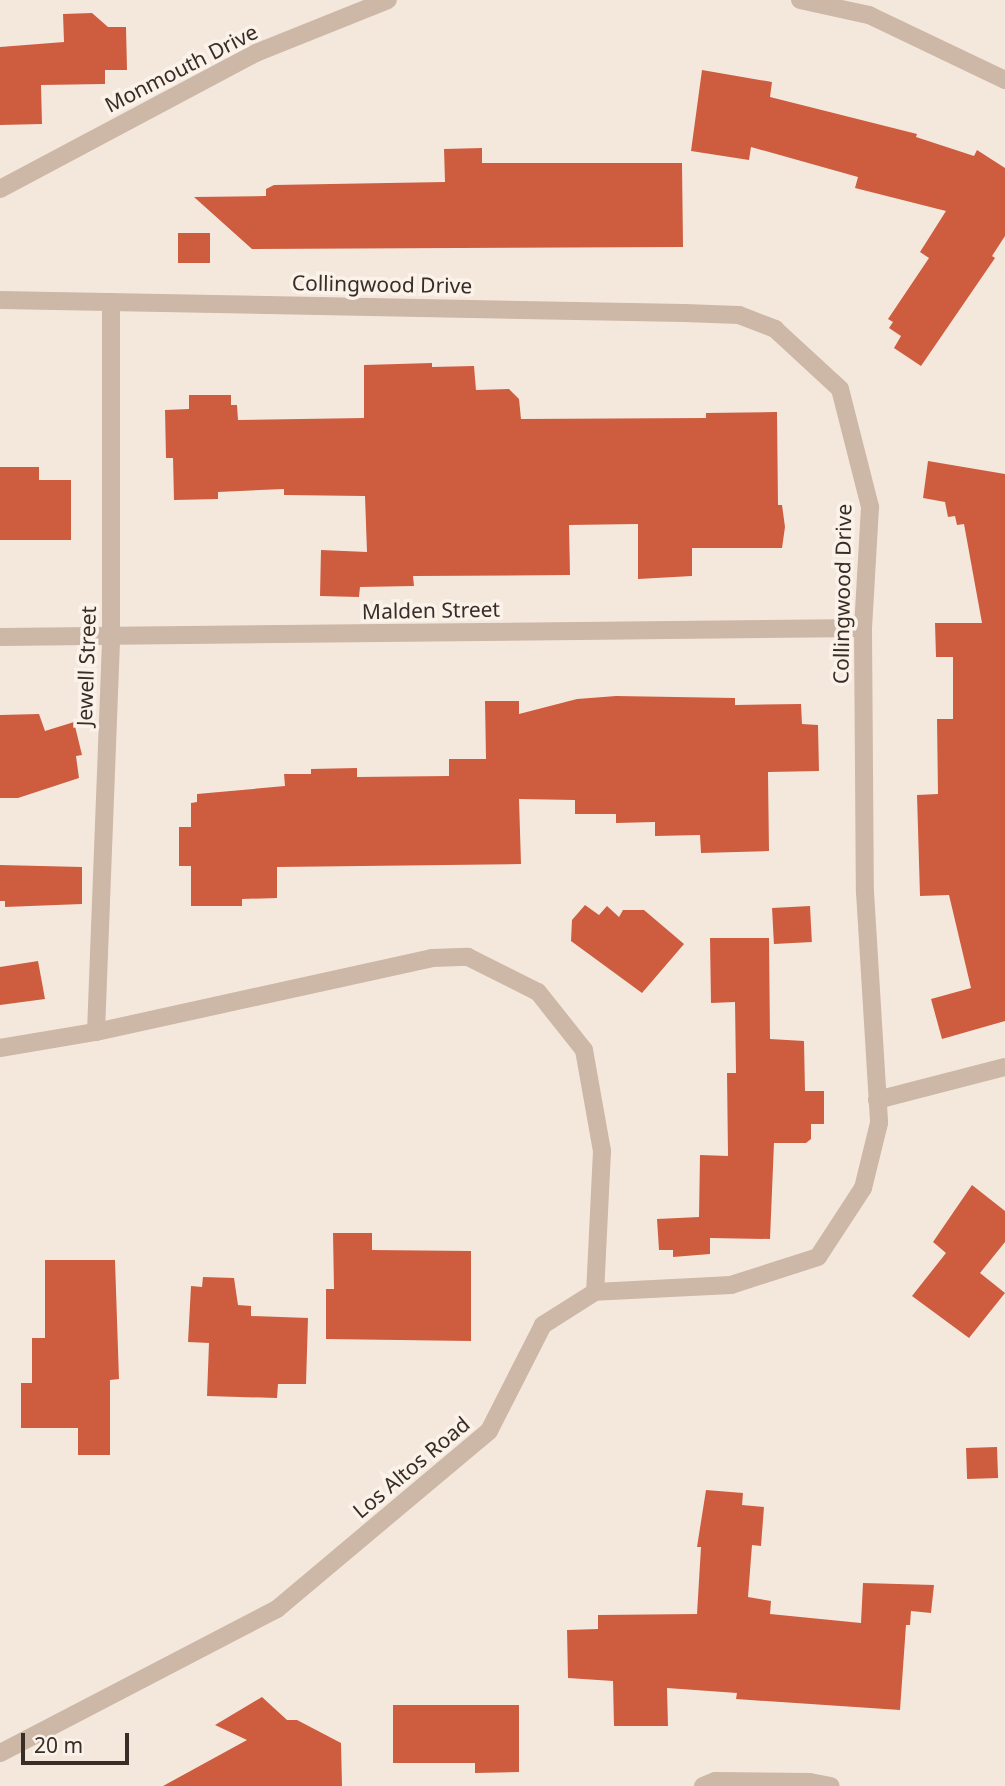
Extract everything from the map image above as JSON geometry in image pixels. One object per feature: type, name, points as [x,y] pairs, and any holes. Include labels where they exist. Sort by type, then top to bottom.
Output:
[{"type":"street","name":"Monmouth Drive","points":[[0,189],[345,7],[388,0]]},
{"type":"street","points":[[800,0],[869,15],[1005,80]]},
{"type":"street","name":"Collingwood Drive","points":[[0,300],[739,315],[775,328],[840,389],[870,508],[863,628],[865,892],[879,1124],[863,1188],[818,1257],[732,1285],[595,1292]]},
{"type":"street","name":"Jewell Street","points":[[96,1032],[111,636],[111,302]]},
{"type":"street","name":"Malden Street","points":[[0,636],[863,628]]},
{"type":"street","points":[[0,1048],[96,1032],[432,958],[468,957],[538,992],[584,1050],[602,1151],[595,1292]]},
{"type":"street","points":[[877,1100],[1005,1068]]},
{"type":"street","name":"Los Altos Road","points":[[0,1753],[277,1609],[489,1431],[543,1325],[595,1292]]},
{"type":"street","points":[[703,1786],[715,1781],[810,1782],[831,1786]]},
{"type":"building","points":[[92,13],[108,27],[126,27],[127,70],[105,70],[105,84],[41,85],[42,124],[0,125],[0,47],[64,42],[63,14]]},
{"type":"building","points":[[702,70],[772,82],[770,97],[917,134],[916,137],[974,156],[977,150],[1005,168],[1005,236],[992,256],[995,258],[921,366],[894,348],[901,336],[889,328],[893,322],[888,319],[929,258],[920,252],[946,211],[855,188],[858,177],[751,147],[749,160],[691,151]]},
{"type":"building","points":[[482,148],[482,163],[682,163],[683,247],[252,249],[194,197],[266,196],[266,189],[274,185],[445,182],[444,149]]},
{"type":"building","points":[[178,233],[210,233],[210,263],[178,263]]},
{"type":"building","points":[[432,363],[432,367],[474,366],[476,390],[509,389],[519,399],[521,419],[706,418],[706,413],[777,412],[778,505],[782,505],[785,527],[782,548],[692,548],[692,576],[638,579],[638,524],[569,525],[570,575],[413,576],[414,586],[360,587],[359,597],[320,596],[321,550],[367,552],[365,496],[284,495],[284,489],[218,492],[218,499],[174,500],[173,458],[166,458],[165,410],[189,409],[189,395],[231,395],[231,405],[237,405],[238,420],[364,418],[364,365]]},
{"type":"building","points":[[928,461],[1005,474],[1005,1021],[942,1039],[931,999],[971,988],[949,895],[920,896],[917,795],[938,794],[937,719],[953,719],[953,657],[936,657],[935,623],[982,623],[964,524],[957,525],[955,516],[948,517],[945,502],[923,498]]},
{"type":"building","points":[[0,467],[39,467],[39,480],[71,480],[71,540],[0,540]]},
{"type":"building","points":[[616,696],[735,698],[735,705],[801,704],[802,724],[818,725],[819,771],[768,772],[769,851],[701,853],[700,835],[655,836],[655,822],[616,823],[616,814],[575,814],[575,800],[519,799],[521,864],[277,867],[277,898],[242,899],[242,906],[191,906],[191,866],[179,866],[179,827],[191,827],[191,803],[197,802],[197,794],[285,786],[284,774],[311,774],[311,769],[357,768],[357,777],[449,776],[449,759],[486,759],[485,701],[519,701],[519,714],[577,699]]},
{"type":"building","points":[[39,714],[45,731],[74,722],[82,755],[76,756],[79,778],[18,798],[0,798],[0,715]]},
{"type":"building","points":[[0,865],[82,867],[82,904],[5,907],[5,901],[0,901]]},
{"type":"building","points":[[585,905],[599,915],[607,906],[619,917],[623,910],[644,910],[684,944],[642,993],[571,941],[572,920]]},
{"type":"building","points":[[810,906],[812,942],[774,944],[772,908]]},
{"type":"building","points":[[710,938],[769,938],[770,1039],[804,1041],[805,1091],[824,1091],[824,1124],[811,1124],[811,1139],[806,1143],[774,1143],[770,1239],[710,1238],[710,1254],[673,1257],[673,1250],[659,1250],[657,1219],[699,1217],[700,1155],[728,1156],[727,1073],[736,1073],[735,1002],[711,1003]]},
{"type":"building","points":[[38,961],[45,999],[0,1005],[0,967]]},
{"type":"building","points":[[972,1185],[1005,1211],[1005,1242],[980,1273],[1005,1293],[969,1338],[912,1296],[946,1253],[933,1242]]},
{"type":"building","points":[[333,1233],[372,1233],[372,1250],[471,1251],[471,1341],[326,1339],[326,1289],[334,1289]]},
{"type":"building","points":[[45,1260],[115,1260],[119,1379],[110,1380],[110,1455],[78,1455],[78,1428],[21,1428],[21,1383],[32,1383],[32,1338],[45,1338]]},
{"type":"building","points":[[203,1277],[234,1278],[238,1305],[251,1306],[251,1316],[308,1318],[306,1384],[278,1384],[277,1398],[207,1396],[209,1343],[188,1342],[191,1286],[202,1287]]},
{"type":"building","points":[[997,1447],[998,1478],[967,1479],[966,1448]]},
{"type":"building","points":[[706,1490],[743,1493],[742,1505],[764,1507],[761,1546],[752,1545],[748,1597],[771,1601],[770,1614],[861,1623],[863,1583],[934,1585],[931,1613],[911,1611],[910,1625],[906,1625],[900,1710],[736,1699],[737,1693],[667,1688],[668,1726],[614,1726],[613,1681],[568,1678],[567,1630],[598,1629],[598,1615],[697,1614],[701,1547],[697,1547]]},
{"type":"building","points":[[262,1697],[287,1720],[297,1720],[341,1743],[342,1786],[163,1786],[247,1740],[215,1725]]},
{"type":"building","points":[[393,1705],[519,1705],[519,1772],[475,1773],[475,1763],[393,1763]]}]
